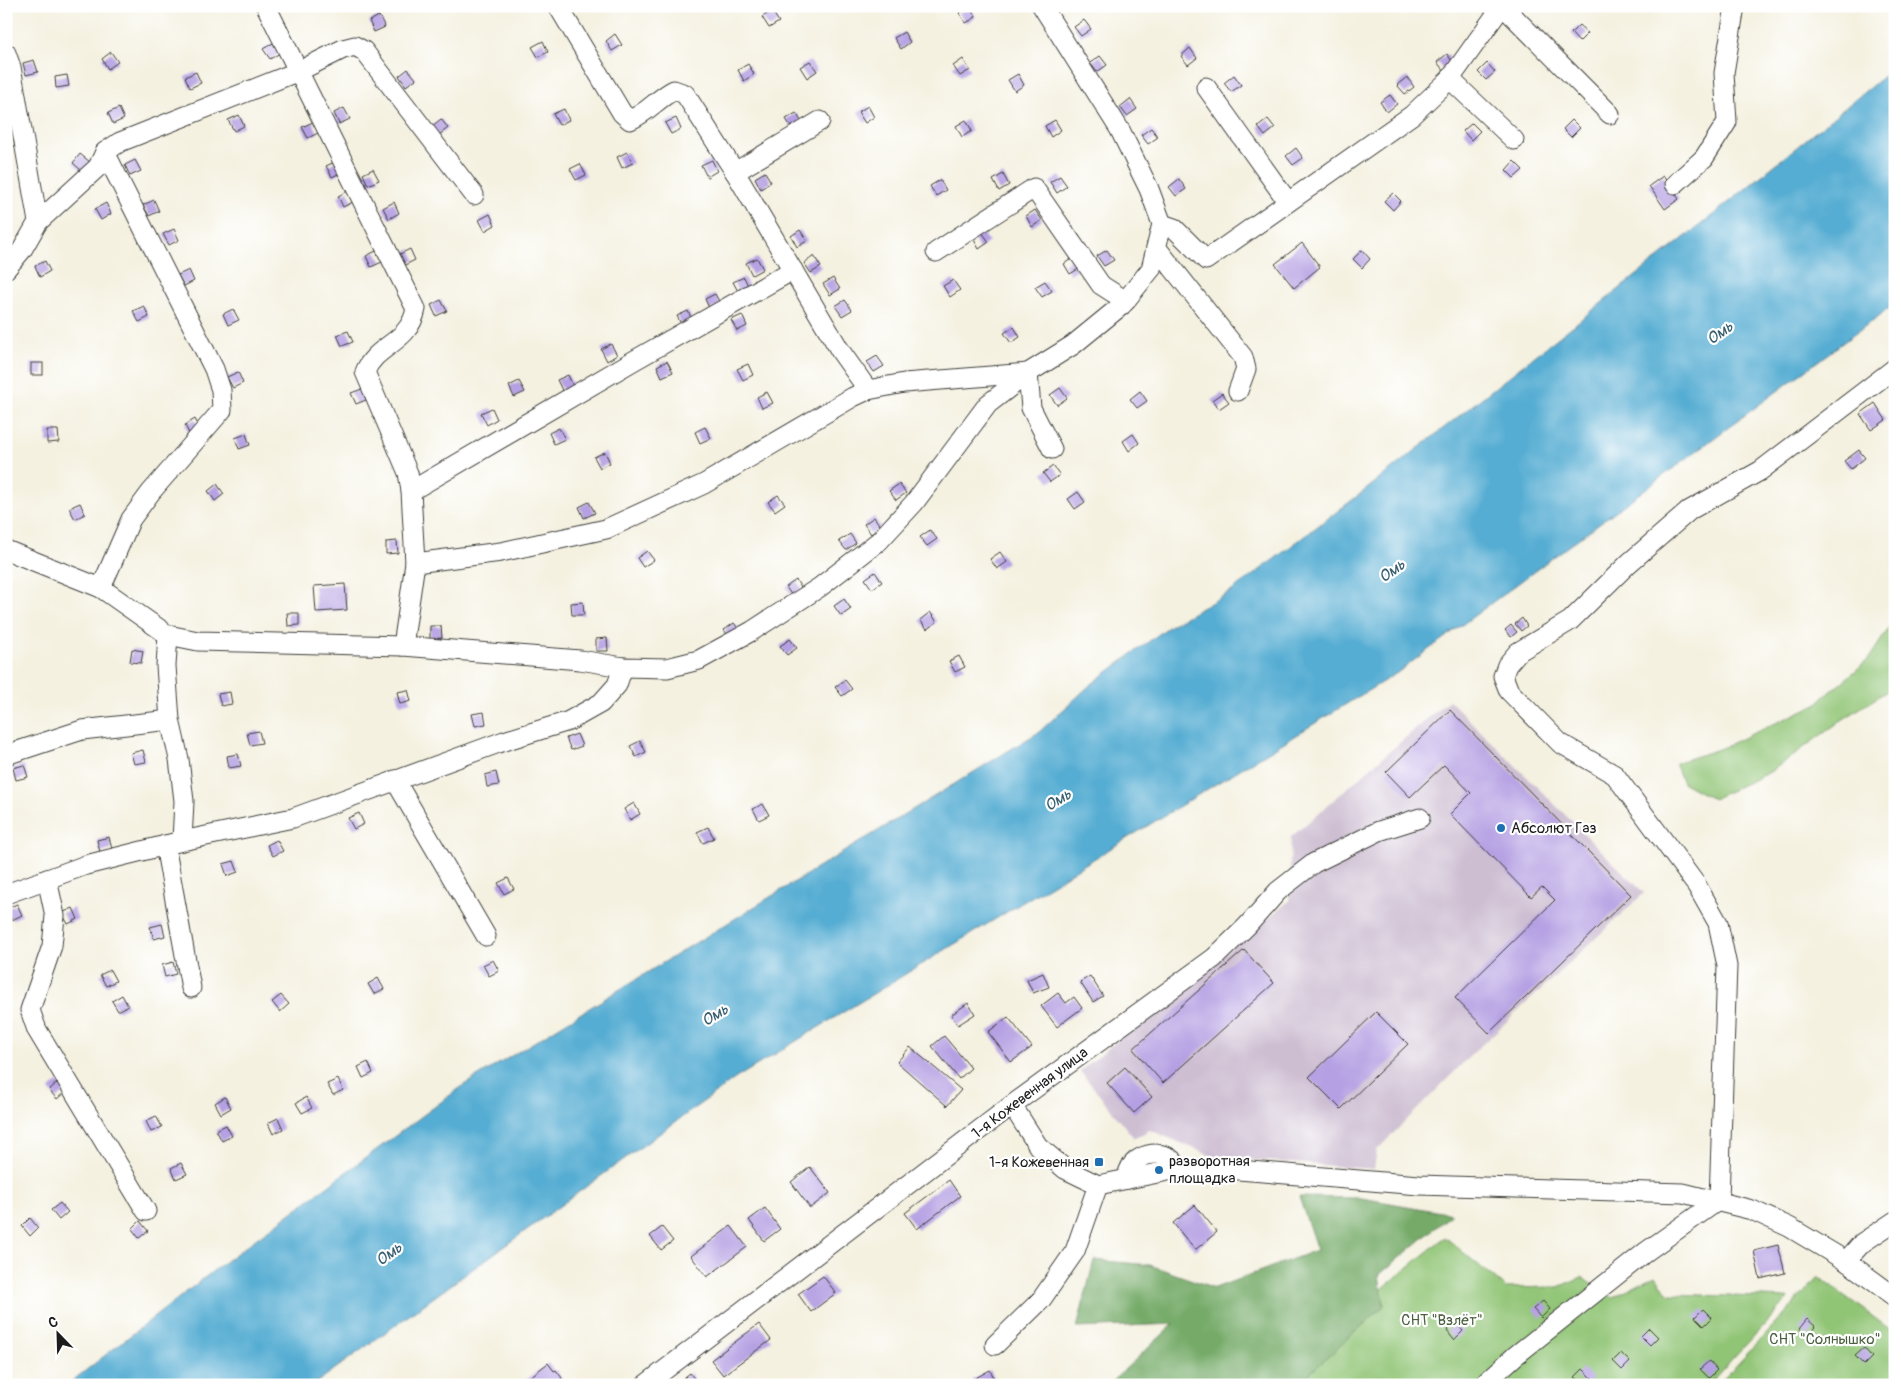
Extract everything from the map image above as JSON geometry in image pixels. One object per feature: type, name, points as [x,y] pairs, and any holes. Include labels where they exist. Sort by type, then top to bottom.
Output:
[{"type":"street","points":[[266,6],[416,309],[413,324],[369,361],[365,372],[408,473],[412,491],[416,563],[403,646]]},
{"type":"street","points":[[558,6],[622,113],[630,120],[640,116],[661,97],[674,90],[685,94],[735,172],[841,352],[868,390]]},
{"type":"street","points":[[6,550],[101,588],[168,635],[198,641],[403,646],[580,660],[623,667],[667,668],[699,660],[752,631],[820,587],[879,541],[914,503],[988,404],[1028,373],[1073,345],[1126,301],[1151,269],[1162,224],[1149,188],[1120,130],[1042,6]]},
{"type":"street","points":[[1162,224],[1174,228],[1206,260],[1412,115],[1450,79],[1503,6],[1610,114]]},
{"type":"street","points":[[1675,184],[1704,158],[1727,122],[1724,73],[1735,6]]},
{"type":"street","points":[[6,269],[22,250],[38,222],[98,166],[105,152],[120,142],[299,71],[343,48],[355,46],[364,51],[474,195]]},
{"type":"street","points":[[6,53],[11,67],[38,222]]},
{"type":"street","points":[[1450,79],[1514,140]]},
{"type":"street","points":[[1206,87],[1288,202]]},
{"type":"street","points":[[735,172],[820,121]]},
{"type":"street","points":[[101,588],[131,519],[150,492],[222,410],[222,390],[214,369],[105,152]]},
{"type":"street","points":[[936,252],[1034,188],[1101,285],[1126,301]]},
{"type":"street","points":[[1156,247],[1243,356],[1246,369],[1238,391]]},
{"type":"street","points":[[412,491],[633,361],[793,270]]},
{"type":"street","points":[[1719,1200],[1727,966],[1718,923],[1697,886],[1615,775],[1560,743],[1533,718],[1509,691],[1503,676],[1507,665],[1518,652],[1570,621],[1629,563],[1690,510],[1760,471],[1895,368]]},
{"type":"street","points":[[416,563],[501,552],[606,529],[704,484],[868,390],[904,383],[1028,373]]},
{"type":"street","points":[[1028,373],[1031,408],[1052,449]]},
{"type":"street","points":[[168,635],[166,666],[170,720],[179,759],[184,801],[173,843],[191,988]]},
{"type":"street","points":[[6,894],[86,864],[173,843],[293,818],[504,741],[569,721],[601,703],[617,685],[623,667]]},
{"type":"street","points":[[6,755],[82,730],[170,720]]},
{"type":"street","points":[[395,780],[486,936]]},
{"type":"street","name":"1-я Кожевенная улица","points":[[645,1385],[1012,1105],[1214,958],[1247,926],[1278,891],[1314,863],[1379,831],[1420,818]]},
{"type":"street","points":[[47,879],[55,916],[52,946],[30,1010],[37,1030],[146,1211]]},
{"type":"street","points":[[1012,1105],[1038,1146],[1065,1169],[1098,1185],[1178,1169],[1226,1169],[1419,1185],[1683,1193],[1719,1200],[1752,1210],[1789,1227],[1846,1261],[1895,1297]]},
{"type":"street","points":[[995,1345],[1041,1300],[1075,1251],[1098,1185]]},
{"type":"street","points":[[1483,1385],[1515,1356],[1647,1251],[1719,1200]]},
{"type":"street","points":[[1846,1261],[1862,1243],[1895,1221]]},
{"type":"shaded area","points":[[1449,700],[1644,893],[1472,1054],[1377,1150],[1374,1169],[1214,1157],[1150,1130],[1134,1138],[1080,1071],[1289,901],[1291,837]]},
{"type":"green space","points":[[1895,619],[1895,686],[1842,720],[1770,772],[1713,799],[1683,783],[1675,763],[1719,749],[1815,705],[1868,660]]},
{"type":"green space","points":[[1299,1197],[1362,1198],[1452,1214],[1379,1275],[1384,1306],[1297,1385],[1108,1385],[1174,1324],[1077,1328],[1094,1260],[1150,1265],[1215,1288],[1317,1250]]},
{"type":"green space","name":"СНТ \"Взлёт\"","points":[[1445,1237],[1506,1288],[1558,1287],[1582,1277],[1613,1298],[1655,1276],[1670,1294],[1789,1298],[1709,1385],[1265,1385]]},
{"type":"green space","name":"СНТ \"Солнышко\"","points":[[1819,1277],[1895,1333],[1895,1385],[1718,1385]]},
{"type":"water","name":"Омь","points":[[1895,67],[1895,304],[1397,673],[736,1078],[313,1385],[67,1385],[226,1261],[464,1085],[1039,732],[1089,686],[1171,625],[1232,591],[1368,488],[1728,203]]},
{"type":"building","points":[[969,7],[976,17],[966,23],[959,13]]},
{"type":"building","points":[[772,11],[779,22],[769,28],[762,17]]},
{"type":"building","points":[[379,16],[385,27],[374,32],[369,21]]},
{"type":"building","points":[[1084,20],[1091,29],[1081,36],[1074,27]]},
{"type":"building","points":[[1579,25],[1588,33],[1579,42],[1571,33]]},
{"type":"building","points":[[904,32],[910,42],[901,49],[894,38]]},
{"type":"building","points":[[615,34],[622,45],[612,51],[606,41]]},
{"type":"building","points":[[543,41],[548,52],[538,57],[532,47]]},
{"type":"building","points":[[273,43],[280,53],[270,59],[263,49]]},
{"type":"building","points":[[1190,48],[1197,58],[1188,65],[1181,56]]},
{"type":"building","points":[[111,52],[118,62],[108,69],[102,59]]},
{"type":"building","points":[[1447,54],[1454,64],[1444,71],[1437,62]]},
{"type":"building","points":[[1100,56],[1107,65],[1097,72],[1090,63]]},
{"type":"building","points":[[963,59],[970,70],[960,76],[953,66]]},
{"type":"building","points":[[34,60],[38,72],[26,75],[23,63]]},
{"type":"building","points":[[810,61],[817,71],[807,78],[800,67]]},
{"type":"building","points":[[1487,63],[1495,72],[1486,80],[1478,72]]},
{"type":"building","points":[[748,64],[754,74],[744,81],[738,70]]},
{"type":"building","points":[[408,69],[416,79],[406,86],[399,76]]},
{"type":"building","points":[[196,72],[201,83],[190,88],[185,77]]},
{"type":"building","points":[[1018,74],[1024,85],[1015,91],[1008,80]]},
{"type":"building","points":[[67,75],[69,86],[56,88],[55,77]]},
{"type":"building","points":[[1234,75],[1241,85],[1231,92],[1224,83]]},
{"type":"building","points":[[1407,77],[1414,87],[1405,94],[1397,85]]},
{"type":"building","points":[[1390,95],[1397,104],[1387,112],[1380,102]]},
{"type":"building","points":[[1130,99],[1137,109],[1127,116],[1120,107]]},
{"type":"building","points":[[868,106],[874,117],[865,123],[858,112]]},
{"type":"building","points":[[119,108],[124,119],[113,124],[108,113]]},
{"type":"building","points":[[344,108],[350,119],[339,124],[334,113]]},
{"type":"building","points":[[564,109],[569,120],[559,125],[553,114]]},
{"type":"building","points":[[796,113],[803,124],[793,130],[786,119]]},
{"type":"building","points":[[239,115],[244,126],[234,131],[228,120]]},
{"type":"building","points":[[676,118],[681,129],[671,134],[665,123]]},
{"type":"building","points":[[441,119],[448,128],[439,135],[432,126]]},
{"type":"building","points":[[1268,119],[1275,128],[1265,136],[1258,127]]},
{"type":"building","points":[[966,120],[972,131],[962,137],[956,126]]},
{"type":"building","points":[[1055,120],[1061,130],[1051,137],[1045,126]]},
{"type":"building","points":[[1572,120],[1580,128],[1571,137],[1563,129]]},
{"type":"building","points":[[313,122],[318,133],[308,138],[302,127]]},
{"type":"building","points":[[1472,123],[1480,131],[1471,140],[1463,131]]},
{"type":"building","points":[[1151,128],[1158,137],[1148,144],[1141,135]]},
{"type":"building","points":[[1296,148],[1303,158],[1293,165],[1286,156]]},
{"type":"building","points":[[627,152],[633,163],[622,168],[617,157]]},
{"type":"building","points":[[80,154],[90,162],[82,171],[73,163]]},
{"type":"building","points":[[135,160],[141,171],[130,176],[125,165]]},
{"type":"building","points":[[712,160],[717,171],[707,177],[701,165]]},
{"type":"building","points":[[337,161],[342,172],[332,177],[326,166]]},
{"type":"building","points":[[1514,161],[1523,170],[1514,178],[1506,170]]},
{"type":"building","points":[[580,164],[586,175],[576,180],[570,169]]},
{"type":"building","points":[[373,169],[379,180],[368,185],[363,174]]},
{"type":"building","points":[[765,172],[771,182],[761,189],[755,178]]},
{"type":"building","points":[[1003,174],[1009,185],[999,191],[993,180]]},
{"type":"building","points":[[1060,176],[1067,186],[1057,193],[1050,182]]},
{"type":"building","points":[[1663,176],[1679,199],[1665,209],[1649,186]]},
{"type":"building","points":[[1179,179],[1186,189],[1176,196],[1169,187]]},
{"type":"building","points":[[940,180],[946,190],[936,196],[930,186]]},
{"type":"building","points":[[348,191],[353,202],[343,207],[338,196]]},
{"type":"building","points":[[1393,193],[1401,201],[1393,210],[1384,201]]},
{"type":"building","points":[[154,200],[159,211],[149,216],[143,205]]},
{"type":"building","points":[[394,202],[399,213],[389,219],[383,208]]},
{"type":"building","points":[[106,203],[111,214],[101,220],[95,209]]},
{"type":"building","points":[[1035,210],[1042,220],[1032,227],[1026,216]]},
{"type":"building","points":[[490,214],[495,225],[485,231],[479,220]]},
{"type":"building","points":[[174,229],[179,240],[169,245],[163,234]]},
{"type":"building","points":[[800,230],[807,241],[797,247],[791,236]]},
{"type":"building","points":[[982,232],[989,242],[979,249],[973,238]]},
{"type":"building","points":[[1302,243],[1320,267],[1294,288],[1275,264]]},
{"type":"building","points":[[410,249],[415,260],[405,265],[400,254]]},
{"type":"building","points":[[1107,250],[1114,260],[1104,266],[1097,256]]},
{"type":"building","points":[[1362,250],[1370,259],[1362,268],[1353,259]]},
{"type":"building","points":[[376,251],[382,262],[371,267],[366,256]]},
{"type":"building","points":[[814,256],[821,267],[811,273],[804,263]]},
{"type":"building","points":[[1074,257],[1080,268],[1070,274],[1064,264]]},
{"type":"building","points":[[757,258],[763,269],[752,275],[746,263]]},
{"type":"building","points":[[45,261],[50,271],[40,277],[35,266]]},
{"type":"building","points":[[189,270],[194,281],[184,286],[178,275]]},
{"type":"building","points":[[744,277],[749,288],[739,293],[733,282]]},
{"type":"building","points":[[833,278],[840,289],[830,295],[823,284]]},
{"type":"building","points":[[953,280],[960,290],[950,297],[943,286]]},
{"type":"building","points":[[1045,281],[1052,291],[1042,297],[1035,287]]},
{"type":"building","points":[[715,294],[721,305],[710,310],[705,299]]},
{"type":"building","points":[[441,300],[447,311],[436,316],[431,305]]},
{"type":"building","points":[[845,300],[852,310],[842,316],[835,306]]},
{"type":"building","points":[[144,306],[149,317],[139,322],[133,311]]},
{"type":"building","points":[[233,309],[239,320],[228,325],[223,314]]},
{"type":"building","points":[[688,311],[693,322],[683,328],[677,316]]},
{"type":"building","points":[[742,315],[747,326],[737,331],[731,320]]},
{"type":"building","points":[[1014,327],[1020,337],[1011,343],[1004,333]]},
{"type":"building","points":[[348,331],[353,342],[342,346],[337,335]]},
{"type":"building","points":[[611,344],[617,355],[607,361],[601,349]]},
{"type":"building","points":[[877,356],[884,366],[874,372],[867,362]]},
{"type":"building","points":[[667,361],[673,372],[662,377],[657,366]]},
{"type":"building","points":[[31,363],[43,363],[43,375],[31,375]]},
{"type":"building","points":[[748,364],[753,375],[743,380],[737,369]]},
{"type":"building","points":[[238,372],[243,383],[233,388],[227,377]]},
{"type":"building","points":[[568,375],[573,386],[563,392],[557,380]]},
{"type":"building","points":[[519,381],[525,392],[514,397],[509,386]]},
{"type":"building","points":[[1060,388],[1067,398],[1057,405],[1050,395]]},
{"type":"building","points":[[362,389],[366,400],[356,404],[351,393]]},
{"type":"building","points":[[1140,391],[1147,401],[1137,408],[1130,399]]},
{"type":"building","points":[[767,392],[773,403],[762,408],[757,397]]},
{"type":"building","points":[[1222,393],[1229,402],[1219,409],[1212,400]]},
{"type":"building","points":[[1875,403],[1886,420],[1871,430],[1860,414]]},
{"type":"building","points":[[492,408],[497,419],[487,425],[481,413]]},
{"type":"building","points":[[195,419],[201,431],[190,436],[185,425]]},
{"type":"building","points":[[705,427],[711,438],[700,443],[695,432]]},
{"type":"building","points":[[559,428],[565,439],[554,444],[549,433]]},
{"type":"building","points":[[47,430],[58,430],[59,442],[47,443]]},
{"type":"building","points":[[246,434],[250,445],[239,449],[235,438]]},
{"type":"building","points":[[1133,434],[1139,443],[1129,451],[1123,441]]},
{"type":"building","points":[[1859,450],[1865,458],[1851,469],[1844,461]]},
{"type":"building","points":[[605,452],[610,463],[600,468],[594,457]]},
{"type":"building","points":[[1053,466],[1060,475],[1050,482],[1043,473]]},
{"type":"building","points":[[217,484],[224,494],[215,501],[208,491]]},
{"type":"building","points":[[899,484],[906,493],[896,500],[889,491]]},
{"type":"building","points":[[1078,492],[1085,502],[1075,509],[1068,499]]},
{"type":"building","points":[[778,495],[785,504],[775,511],[768,502]]},
{"type":"building","points":[[589,502],[595,513],[584,518],[579,507]]},
{"type":"building","points":[[80,503],[85,514],[75,519],[69,508]]},
{"type":"building","points":[[874,517],[881,527],[871,534],[864,524]]},
{"type":"building","points":[[930,530],[937,539],[927,546],[920,537]]},
{"type":"building","points":[[850,534],[856,543],[846,550],[839,541]]},
{"type":"building","points":[[397,541],[398,553],[386,554],[386,542]]},
{"type":"building","points":[[647,551],[654,560],[643,567],[637,558]]},
{"type":"building","points":[[1000,552],[1007,562],[997,569],[990,559]]},
{"type":"building","points":[[875,572],[882,582],[872,589],[865,579]]},
{"type":"building","points":[[796,580],[802,589],[792,596],[786,587]]},
{"type":"building","points":[[345,584],[347,610],[316,612],[314,586]]},
{"type":"building","points":[[844,599],[851,609],[841,616],[834,606]]},
{"type":"building","points":[[583,602],[584,615],[572,615],[571,603]]},
{"type":"building","points":[[930,612],[937,622],[927,629],[920,620]]},
{"type":"building","points":[[287,613],[299,613],[299,625],[288,626]]},
{"type":"building","points":[[1522,618],[1527,626],[1521,631],[1515,624]]},
{"type":"building","points":[[734,623],[741,632],[731,639],[724,630]]},
{"type":"building","points":[[1511,625],[1517,632],[1511,637],[1505,630]]},
{"type":"building","points":[[430,626],[441,626],[442,638],[430,639]]},
{"type":"building","points":[[607,638],[608,651],[596,651],[596,639]]},
{"type":"building","points":[[790,639],[797,648],[787,655],[780,646]]},
{"type":"building","points":[[132,649],[143,651],[141,663],[130,662]]},
{"type":"building","points":[[959,656],[965,667],[955,672],[949,661]]},
{"type":"building","points":[[845,680],[852,689],[842,696],[835,687]]},
{"type":"building","points":[[408,690],[411,701],[400,704],[397,692]]},
{"type":"building","points":[[230,692],[232,704],[221,706],[218,694]]},
{"type":"building","points":[[1450,710],[1631,895],[1489,1033],[1455,998],[1555,900],[1542,887],[1531,897],[1450,814],[1471,793],[1444,765],[1410,797],[1386,772]]},
{"type":"building","points":[[484,712],[486,724],[475,726],[472,714]]},
{"type":"building","points":[[259,731],[262,743],[250,745],[247,733]]},
{"type":"building","points":[[577,734],[582,746],[571,750],[566,738]]},
{"type":"building","points":[[640,741],[646,752],[636,757],[630,746]]},
{"type":"building","points":[[143,750],[146,762],[134,764],[131,753]]},
{"type":"building","points":[[238,754],[241,766],[229,768],[227,756]]},
{"type":"building","points":[[24,765],[28,777],[16,780],[13,768]]},
{"type":"building","points":[[496,772],[499,785],[487,787],[485,775]]},
{"type":"building","points":[[634,803],[640,814],[630,820],[624,809]]},
{"type":"building","points":[[763,804],[769,815],[759,820],[753,809]]},
{"type":"building","points":[[359,813],[364,824],[354,829],[348,818]]},
{"type":"building","points":[[708,827],[714,838],[703,843],[697,832]]},
{"type":"building","points":[[109,837],[112,849],[100,852],[97,840]]},
{"type":"building","points":[[277,840],[283,851],[273,856],[267,845]]},
{"type":"building","points":[[234,861],[238,872],[227,876],[223,864]]},
{"type":"building","points":[[508,878],[514,889],[504,894],[498,883]]},
{"type":"building","points":[[17,904],[22,915],[12,920],[6,909]]},
{"type":"building","points":[[73,908],[78,919],[68,924],[62,913]]},
{"type":"building","points":[[162,924],[165,936],[154,939],[150,927]]},
{"type":"building","points":[[1244,950],[1274,983],[1163,1083],[1133,1049]]},
{"type":"building","points":[[493,960],[499,971],[489,976],[483,965]]},
{"type":"building","points":[[173,962],[176,974],[165,977],[162,965]]},
{"type":"building","points":[[110,970],[116,981],[106,986],[100,975]]},
{"type":"building","points":[[1043,973],[1049,987],[1033,993],[1027,980]]},
{"type":"building","points":[[1090,976],[1103,996],[1093,1002],[1080,982]]},
{"type":"building","points":[[378,978],[384,989],[374,994],[368,984]]},
{"type":"building","points":[[1058,993],[1066,1003],[1074,997],[1082,1008],[1057,1027],[1041,1006]]},
{"type":"building","points":[[122,995],[128,1006],[118,1011],[112,1001]]},
{"type":"building","points":[[281,995],[289,1004],[280,1012],[272,1002]]},
{"type":"building","points":[[968,1003],[975,1014],[958,1025],[951,1015]]},
{"type":"building","points":[[1376,1012],[1408,1044],[1341,1109],[1309,1077]]},
{"type":"building","points":[[1008,1017],[1032,1047],[1011,1062],[988,1032]]},
{"type":"building","points":[[944,1036],[971,1068],[959,1079],[932,1046]]},
{"type":"building","points":[[910,1047],[961,1090],[947,1106],[897,1062]]},
{"type":"building","points":[[368,1062],[373,1073],[363,1078],[358,1067]]},
{"type":"building","points":[[1125,1067],[1152,1097],[1134,1113],[1107,1083]]},
{"type":"building","points":[[338,1079],[343,1090],[333,1095],[327,1084]]},
{"type":"building","points":[[58,1082],[66,1091],[57,1099],[49,1090]]},
{"type":"building","points":[[225,1097],[231,1108],[221,1114],[215,1103]]},
{"type":"building","points":[[306,1097],[312,1108],[302,1113],[296,1103]]},
{"type":"building","points":[[156,1116],[162,1127],[151,1132],[146,1121]]},
{"type":"building","points":[[278,1118],[283,1129],[273,1134],[268,1123]]},
{"type":"building","points":[[226,1125],[232,1136],[222,1141],[216,1130]]},
{"type":"building","points":[[181,1163],[187,1174],[176,1179],[171,1168]]},
{"type":"building","points":[[810,1167],[830,1193],[810,1208],[791,1182]]},
{"type":"building","points":[[949,1180],[960,1196],[917,1229],[905,1213]]},
{"type":"building","points":[[60,1203],[68,1212],[59,1220],[51,1210]]},
{"type":"building","points":[[1195,1205],[1217,1232],[1195,1250],[1173,1223]]},
{"type":"building","points":[[765,1208],[780,1229],[764,1241],[749,1220]]},
{"type":"building","points":[[30,1218],[38,1228],[30,1236],[22,1226]]},
{"type":"building","points":[[140,1221],[148,1231],[139,1238],[132,1229]]},
{"type":"building","points":[[731,1226],[747,1247],[707,1277],[691,1256]]},
{"type":"building","points":[[662,1227],[673,1241],[661,1250],[650,1236]]},
{"type":"building","points":[[1778,1245],[1785,1273],[1760,1279],[1754,1251]]},
{"type":"building","points":[[823,1276],[836,1293],[811,1312],[798,1294]]},
{"type":"building","points":[[1543,1301],[1550,1309],[1541,1318],[1533,1309]]},
{"type":"building","points":[[1703,1309],[1712,1318],[1704,1326],[1695,1317]]},
{"type":"building","points":[[1807,1319],[1816,1327],[1808,1336],[1799,1329]]},
{"type":"building","points":[[1456,1323],[1463,1331],[1454,1340],[1447,1331]]},
{"type":"building","points":[[759,1324],[771,1340],[723,1375],[711,1360]]},
{"type":"building","points":[[1649,1328],[1658,1337],[1650,1345],[1641,1336]]},
{"type":"building","points":[[1864,1348],[1872,1357],[1864,1365],[1855,1356]]},
{"type":"building","points":[[1621,1353],[1630,1362],[1622,1370],[1613,1361]]},
{"type":"building","points":[[1709,1361],[1717,1370],[1709,1378],[1700,1369]]},
{"type":"building","points":[[548,1363],[562,1378],[560,1380],[564,1385],[528,1385],[525,1381]]},
{"type":"building","points":[[1583,1369],[1592,1378],[1585,1385],[1575,1377]]},
{"type":"building","points":[[990,1370],[998,1385],[974,1385],[972,1380]]},
{"type":"building","points":[[690,1373],[699,1385],[675,1385]]},
{"type":"place","name":"Абсолют Газ","points":[[1501,828]]},
{"type":"place","name":"1-я Кожевенная","points":[[1099,1162]]},
{"type":"place","name":"разворотная площадка","points":[[1159,1170]]}]
